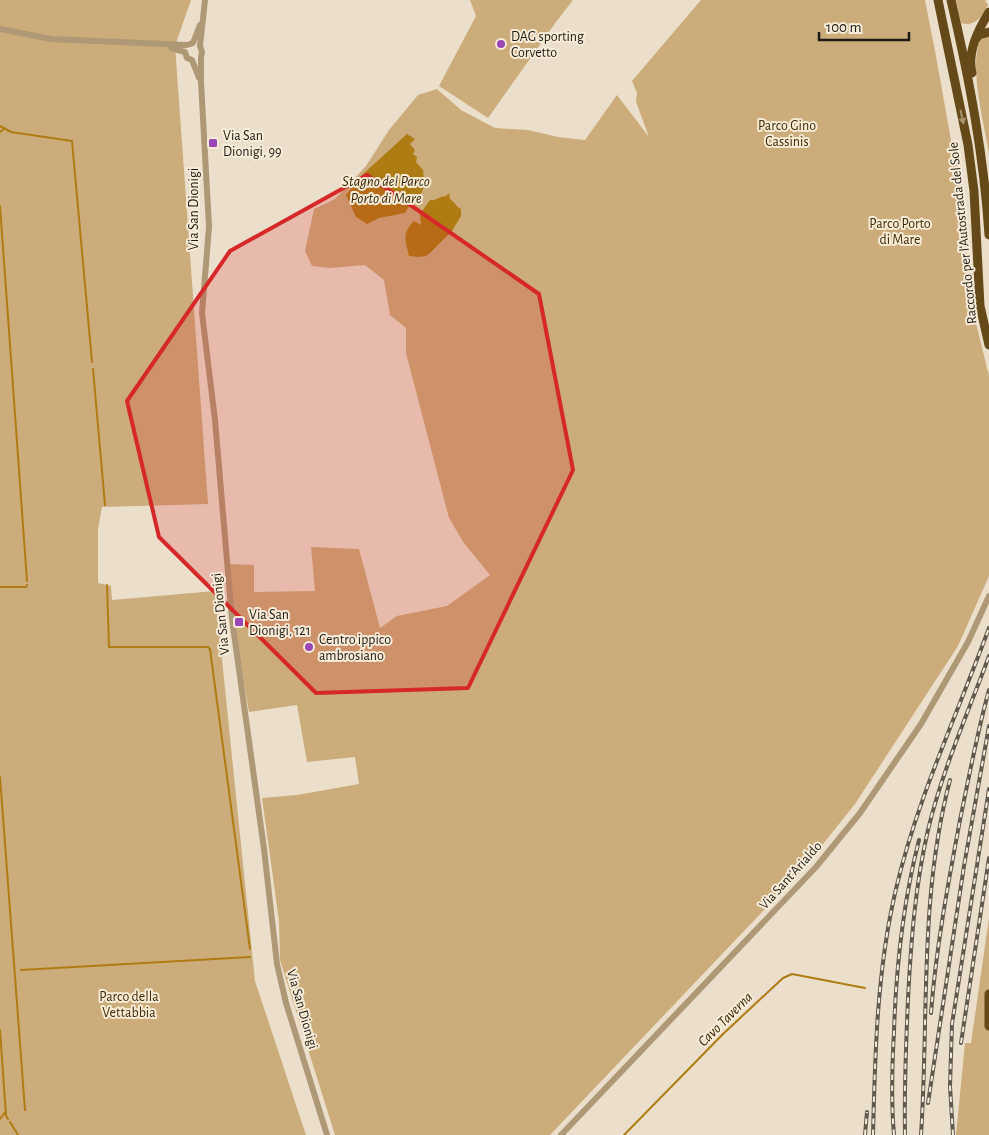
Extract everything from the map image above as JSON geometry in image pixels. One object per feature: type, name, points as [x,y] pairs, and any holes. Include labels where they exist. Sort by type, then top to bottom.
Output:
[{"type":"highway","name":"Raccordo per l'Autostrada del Sole","points":[[938,0],[968,145],[974,191],[980,306],[989,345]]},
{"type":"highway","name":"Raccordo per l'Autostrada del Sole","points":[[951,0],[972,93],[984,168],[989,235]]},
{"type":"highway","points":[[984,168],[986,148],[971,66],[975,40],[989,12]]},
{"type":"highway","points":[[975,40],[989,32]]},
{"type":"highway","points":[[989,994],[989,1026]]},
{"type":"street","name":"Via San Dionigi","points":[[206,0],[200,46],[202,52],[200,57],[208,227],[202,313],[215,420],[232,619],[264,849],[277,964],[286,1003],[327,1135]]},
{"type":"street","name":"Via San Dionigi","points":[[201,82],[192,60],[186,57],[188,47],[202,20]]},
{"type":"street","points":[[0,30],[51,39],[165,46],[200,46]]},
{"type":"street","points":[[192,60],[197,60],[200,57]]},
{"type":"street","name":"Via Sant'Arialdo","points":[[561,1135],[816,867],[860,813],[921,724],[968,642],[989,596]]},
{"type":"highlighted area","points":[[367,175],[539,294],[573,470],[468,688],[316,693],[159,537],[127,401],[230,251]]},
{"type":"green space","name":"Parco della Vettabbia","points":[[0,0],[191,0],[175,46],[208,504],[102,507],[98,529],[98,583],[111,586],[112,600],[215,591],[255,981],[306,1135],[0,1135]]},
{"type":"green space","name":"DAG sporting Corvetto","points":[[470,0],[573,0],[488,118],[439,86],[476,16]]},
{"type":"green space","points":[[701,0],[925,0],[954,157],[960,157],[968,291],[989,376],[989,576],[958,646],[855,804],[803,869],[550,1135],[335,1135],[280,960],[279,921],[262,798],[297,795],[359,784],[355,757],[307,762],[297,705],[249,712],[233,618],[228,564],[254,565],[254,592],[315,591],[311,547],[359,549],[380,628],[397,616],[447,606],[490,575],[464,543],[449,518],[406,353],[406,328],[390,315],[384,280],[365,265],[330,268],[312,266],[305,251],[314,209],[335,199],[366,166],[389,130],[418,95],[437,89],[461,110],[495,128],[528,130],[558,137],[585,140],[617,95],[649,137],[636,102],[637,93],[632,81]]},
{"type":"green space","points":[[956,0],[985,0],[988,5],[977,20],[971,24],[966,24],[961,23]]},
{"type":"green space","points":[[989,36],[989,153],[976,65],[980,40]]},
{"type":"green space","points":[[989,918],[989,1135],[956,1135],[965,1043],[971,1043]]},
{"type":"water","name":"Stagno del Parco Porto di Mare","points":[[407,134],[415,139],[410,144],[415,150],[413,154],[417,157],[416,162],[423,170],[424,187],[405,213],[379,218],[367,224],[356,217],[346,195],[361,176]]},
{"type":"water","name":"Stagno del Parco Porto di Mare","points":[[449,193],[450,199],[461,209],[461,216],[452,231],[426,256],[409,256],[406,233],[410,225],[414,221],[421,225],[420,214],[430,200],[446,196]]},
{"type":"waterway","points":[[0,126],[11,132],[72,141],[92,362]]},
{"type":"waterway","points":[[0,132],[5,128]]},
{"type":"waterway","points":[[0,206],[27,581]]},
{"type":"waterway","points":[[93,369],[105,505]]},
{"type":"waterway","points":[[0,587],[26,587],[27,585]]},
{"type":"waterway","points":[[107,585],[109,647],[208,647],[210,649],[250,949]]},
{"type":"waterway","points":[[0,777],[25,1110]]},
{"type":"waterway","points":[[21,970],[250,957]]},
{"type":"waterway","name":"Cavo Taverna","points":[[624,1135],[723,1034],[783,978],[792,974],[865,988]]},
{"type":"waterway","points":[[0,1030],[6,1116],[8,1119]]},
{"type":"waterway","points":[[0,1119],[6,1111]]},
{"type":"waterway","points":[[10,1122],[18,1135]]},
{"type":"railway","points":[[873,1135],[878,1011],[885,950],[896,889],[926,790],[989,628]]},
{"type":"railway","points":[[905,1135],[905,1067],[909,978],[914,914],[920,872],[928,830],[940,786],[989,656]]},
{"type":"railway","points":[[931,1013],[939,940],[951,868],[973,755],[989,690]]},
{"type":"railway","points":[[928,1103],[964,866],[989,726]]},
{"type":"railway","points":[[921,1135],[929,913],[940,824],[950,780]]},
{"type":"railway","points":[[953,1135],[950,1086],[952,1024],[989,789]]},
{"type":"railway","points":[[894,1135],[892,1071],[896,983],[901,935],[919,840]]},
{"type":"railway","points":[[961,1043],[989,858]]},
{"type":"railway","points":[[865,1135],[867,1112]]},
{"type":"place","name":"DAG sporting Corvetto","points":[[501,44]]},
{"type":"place","name":"Via San Dionigi, 99","points":[[213,143]]},
{"type":"place","name":"Via San Dionigi, 121","points":[[239,622]]},
{"type":"place","name":"Centro ippico ambrosiano","points":[[309,647]]},
{"type":"park label","name":"Parco Gino Cassinis","points":[[787,134]]},
{"type":"park label","name":"Parco Porto di Mare","points":[[900,232]]}]
